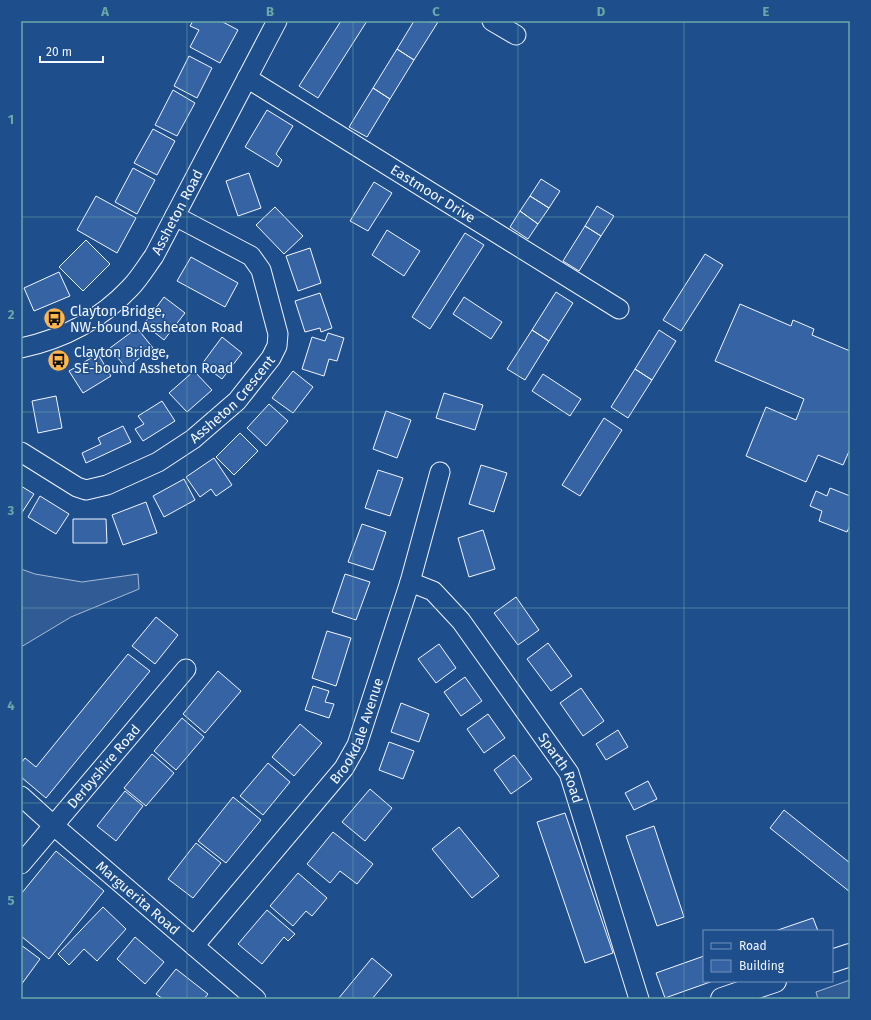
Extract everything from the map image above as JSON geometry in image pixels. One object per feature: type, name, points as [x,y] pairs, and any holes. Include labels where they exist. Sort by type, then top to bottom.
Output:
[{"type":"street","name":"Assheton Road","points":[[21,348],[42,344],[77,330],[110,307],[131,288],[154,256],[277,21]]},
{"type":"street","points":[[492,21],[516,35]]},
{"type":"street","name":"Eastmoor Drive","points":[[247,78],[619,309]]},
{"type":"street","name":"Assheton Crescent","points":[[21,452],[77,487],[86,490],[107,485],[158,462],[193,439],[237,401],[271,358],[277,346],[278,334],[261,270],[251,256],[175,216]]},
{"type":"street","name":"Brookdale Avenue","points":[[194,946],[344,768],[357,745],[410,582],[440,472]]},
{"type":"street","name":"Sparth Road","points":[[410,582],[433,591],[461,621],[568,773],[639,999]]},
{"type":"street","name":"Derbyshire Road","points":[[21,864],[186,670]]},
{"type":"street","name":"Marguerita Road","points":[[21,796],[256,999]]},
{"type":"street","points":[[833,961],[850,955]]},
{"type":"street","points":[[722,999],[772,982]]},
{"type":"shaded area","points":[[21,569],[35,574],[82,582],[138,574],[139,589],[71,617],[21,647]]},
{"type":"shaded area","points":[[850,980],[850,999],[818,999],[816,992]]},
{"type":"building","points":[[193,21],[221,21],[238,30],[220,63],[190,47],[199,30],[190,26]]},
{"type":"building","points":[[341,21],[367,21],[318,98],[299,86]]},
{"type":"building","points":[[414,21],[438,22],[414,60],[397,49]]},
{"type":"building","points":[[397,49],[414,60],[390,99],[373,88]]},
{"type":"building","points":[[189,56],[212,68],[197,98],[174,86]]},
{"type":"building","points":[[373,88],[390,99],[367,137],[349,127]]},
{"type":"building","points":[[173,90],[195,103],[177,136],[155,125]]},
{"type":"building","points":[[267,110],[293,126],[276,154],[282,160],[278,167],[245,147]]},
{"type":"building","points":[[153,129],[175,141],[157,175],[134,163]]},
{"type":"building","points":[[133,168],[155,180],[137,214],[115,202]]},
{"type":"building","points":[[249,173],[261,208],[238,216],[226,181]]},
{"type":"building","points":[[541,179],[560,191],[549,208],[530,196]]},
{"type":"building","points":[[374,182],[392,193],[368,231],[350,221]]},
{"type":"building","points":[[96,196],[136,218],[117,253],[77,230]]},
{"type":"building","points":[[530,196],[549,208],[538,224],[520,211]]},
{"type":"building","points":[[597,206],[614,216],[601,236],[585,226]]},
{"type":"building","points":[[275,207],[303,236],[284,254],[256,225]]},
{"type":"building","points":[[520,211],[538,224],[528,239],[510,227]]},
{"type":"building","points":[[585,226],[601,236],[579,271],[563,261]]},
{"type":"building","points":[[387,230],[420,251],[404,276],[372,255]]},
{"type":"building","points":[[465,233],[484,245],[430,329],[412,317]]},
{"type":"building","points":[[86,240],[110,264],[83,291],[59,267]]},
{"type":"building","points":[[310,248],[321,283],[298,291],[286,256]]},
{"type":"building","points":[[705,254],[723,265],[681,331],[663,320]]},
{"type":"building","points":[[191,257],[238,283],[225,307],[177,281]]},
{"type":"building","points":[[59,272],[70,296],[34,311],[24,288]]},
{"type":"building","points":[[556,292],[573,303],[549,341],[532,330]]},
{"type":"building","points":[[320,293],[332,328],[321,332],[320,328],[305,332],[295,301]]},
{"type":"building","points":[[164,297],[185,313],[164,340],[144,324]]},
{"type":"building","points":[[464,297],[502,322],[491,339],[453,314]]},
{"type":"building","points":[[740,304],[791,326],[793,320],[814,329],[812,335],[850,351],[850,449],[843,465],[818,455],[806,482],[746,456],[766,407],[796,420],[804,399],[715,361]]},
{"type":"building","points":[[137,328],[153,348],[126,368],[110,348]]},
{"type":"building","points":[[532,330],[549,341],[525,380],[507,369]]},
{"type":"building","points":[[659,330],[676,341],[652,380],[635,369]]},
{"type":"building","points":[[328,333],[344,338],[337,361],[329,359],[324,376],[302,369],[312,337],[325,341]]},
{"type":"building","points":[[222,337],[242,353],[222,379],[202,364]]},
{"type":"building","points":[[98,354],[111,376],[83,393],[69,371]]},
{"type":"building","points":[[635,369],[652,380],[628,418],[611,407]]},
{"type":"building","points":[[194,371],[212,390],[187,412],[169,393]]},
{"type":"building","points":[[293,371],[313,387],[293,413],[272,398]]},
{"type":"building","points":[[543,374],[581,399],[570,416],[532,391]]},
{"type":"building","points":[[444,393],[483,405],[475,430],[436,418]]},
{"type":"building","points":[[56,396],[62,428],[38,433],[32,401]]},
{"type":"building","points":[[162,401],[175,421],[143,441],[135,429],[144,424],[138,416]]},
{"type":"building","points":[[269,404],[288,421],[266,446],[247,428]]},
{"type":"building","points":[[386,411],[411,420],[397,458],[373,449]]},
{"type":"building","points":[[604,418],[622,430],[580,496],[562,485]]},
{"type":"building","points":[[123,426],[131,442],[86,463],[82,453],[101,444],[98,438]]},
{"type":"building","points":[[240,433],[258,451],[234,475],[216,457]]},
{"type":"building","points":[[214,458],[232,485],[216,496],[211,489],[200,497],[186,477]]},
{"type":"building","points":[[481,465],[507,473],[494,512],[469,504]]},
{"type":"building","points":[[378,470],[403,478],[390,516],[365,508]]},
{"type":"building","points":[[184,479],[195,500],[164,517],[153,496]]},
{"type":"building","points":[[21,486],[34,494],[21,514]]},
{"type":"building","points":[[830,488],[850,496],[850,525],[847,532],[819,521],[822,511],[810,506],[816,491],[827,496]]},
{"type":"building","points":[[40,496],[69,514],[56,534],[28,517]]},
{"type":"building","points":[[146,502],[157,533],[123,545],[112,515]]},
{"type":"building","points":[[73,519],[106,519],[107,543],[73,543]]},
{"type":"building","points":[[362,524],[386,532],[373,570],[348,562]]},
{"type":"building","points":[[483,530],[495,569],[469,577],[458,538]]},
{"type":"building","points":[[345,574],[370,582],[356,620],[332,612]]},
{"type":"building","points":[[516,597],[539,630],[518,645],[494,613]]},
{"type":"building","points":[[156,617],[178,635],[155,664],[132,646]]},
{"type":"building","points":[[327,631],[351,638],[336,686],[312,678]]},
{"type":"building","points":[[548,643],[572,676],[551,691],[527,659]]},
{"type":"building","points":[[439,644],[456,668],[436,683],[418,659]]},
{"type":"building","points":[[128,654],[150,671],[46,798],[21,777],[21,763],[25,758],[36,767]]},
{"type":"building","points":[[218,671],[241,691],[205,733],[183,714]]},
{"type":"building","points":[[465,677],[482,701],[461,716],[444,692]]},
{"type":"building","points":[[313,686],[329,691],[325,702],[334,704],[329,718],[305,710]]},
{"type":"building","points":[[581,688],[604,721],[583,736],[560,703]]},
{"type":"building","points":[[401,703],[429,714],[419,742],[391,732]]},
{"type":"building","points":[[488,714],[505,738],[484,753],[467,729]]},
{"type":"building","points":[[182,718],[204,737],[176,770],[154,751]]},
{"type":"building","points":[[300,724],[322,743],[294,776],[272,757]]},
{"type":"building","points":[[618,730],[628,747],[606,760],[596,744]]},
{"type":"building","points":[[389,742],[414,751],[403,779],[379,770]]},
{"type":"building","points":[[152,754],[174,773],[146,806],[124,788]]},
{"type":"building","points":[[514,755],[532,779],[511,794],[494,770]]},
{"type":"building","points":[[268,763],[290,782],[263,815],[240,796]]},
{"type":"building","points":[[648,781],[657,799],[634,810],[625,793]]},
{"type":"building","points":[[370,789],[392,808],[365,841],[342,822]]},
{"type":"building","points":[[125,791],[143,806],[116,841],[97,826]]},
{"type":"building","points":[[233,797],[261,820],[226,863],[198,841]]},
{"type":"building","points":[[784,810],[850,863],[850,892],[770,828]]},
{"type":"building","points":[[565,813],[613,953],[585,963],[537,822]]},
{"type":"building","points":[[654,826],[684,917],[657,926],[626,836]]},
{"type":"building","points":[[459,827],[499,876],[472,898],[432,849]]},
{"type":"building","points":[[333,832],[373,864],[357,884],[340,871],[330,883],[307,864]]},
{"type":"building","points":[[196,843],[221,863],[193,898],[168,879]]},
{"type":"building","points":[[56,851],[104,891],[49,959],[21,936],[21,894]]},
{"type":"building","points":[[298,873],[327,898],[312,916],[306,911],[293,926],[270,906]]},
{"type":"building","points":[[103,907],[126,929],[97,961],[84,949],[69,965],[58,954]]},
{"type":"building","points":[[267,910],[295,934],[288,941],[284,937],[262,964],[238,944]]},
{"type":"building","points":[[813,918],[818,930],[778,930]]},
{"type":"building","points":[[135,937],[164,962],[145,984],[117,959]]},
{"type":"building","points":[[21,945],[40,959],[21,985]]},
{"type":"building","points":[[703,956],[703,982],[710,982],[665,998],[656,973]]},
{"type":"building","points":[[372,958],[392,975],[372,999],[338,999]]},
{"type":"building","points":[[176,969],[208,994],[204,999],[163,999],[156,994]]},
{"type":"place","name":"Clayton Bridge, NW-bound Assheaton Road","points":[[55,319]]},
{"type":"place","name":"Clayton Bridge, SE-bound Assheton Road","points":[[58,360]]}]
